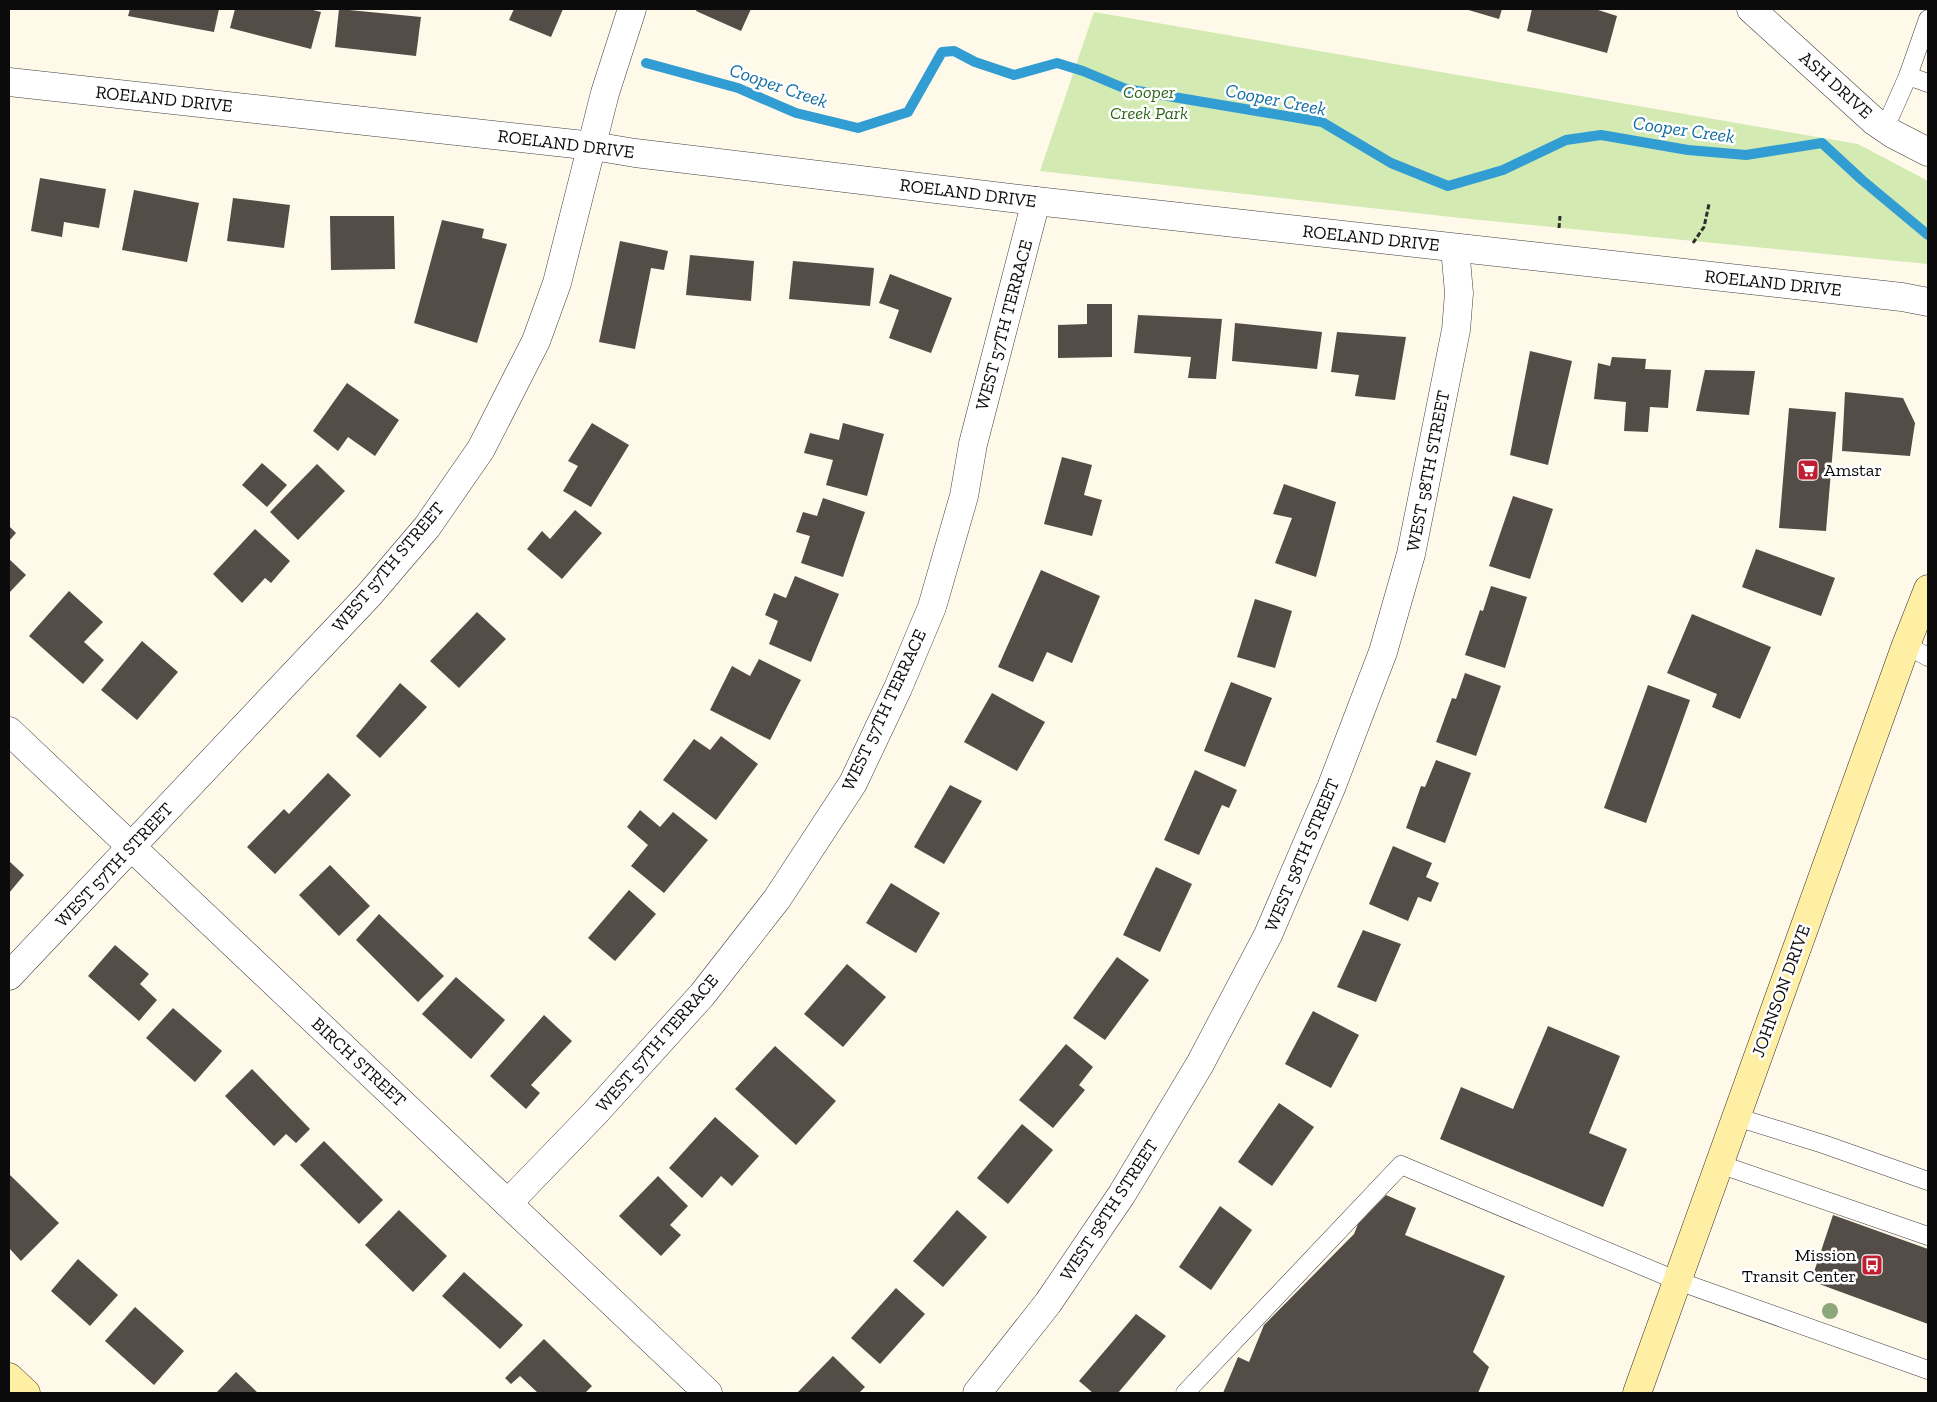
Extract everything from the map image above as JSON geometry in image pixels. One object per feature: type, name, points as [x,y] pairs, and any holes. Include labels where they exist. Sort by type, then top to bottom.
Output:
[{"type":"main road","name":"JOHNSON DRIVE","points":[[1638,1393],[1736,1117],[1917,651],[1926,601]]},
{"type":"main road","points":[[9,1377],[26,1393]]},
{"type":"street","name":"WEST 57TH STREET","points":[[9,976],[369,596],[427,527],[481,449],[536,341],[557,283],[605,93],[632,9]]},
{"type":"street","name":"ASH DRIVE","points":[[1751,9],[1874,121],[1928,152]]},
{"type":"street","name":"ROELAND DRIVE","points":[[9,82],[592,146],[635,153],[1036,201],[1902,297],[1928,302]]},
{"type":"street","name":"WEST 57TH TERRACE","points":[[508,1203],[595,1113],[702,995],[777,899],[853,783],[898,688],[932,607],[964,496],[973,444],[1036,201]]},
{"type":"street","name":"WEST 58TH STREET","points":[[977,1393],[1048,1303],[1122,1194],[1200,1064],[1268,935],[1331,788],[1383,652],[1411,554],[1456,330],[1459,293],[1455,248]]},
{"type":"street","name":"BIRCH STREET","points":[[9,731],[708,1393]]},
{"type":"lane","points":[[1885,128],[1908,76],[1928,20]]},
{"type":"lane","points":[[1908,76],[1928,84]]},
{"type":"lane","points":[[1736,1117],[1823,1144],[1928,1181]]},
{"type":"lane","points":[[1719,1164],[1928,1236]]},
{"type":"lane","points":[[1185,1393],[1400,1165],[1678,1281],[1928,1370]]},
{"type":"path","points":[[1690,248],[1704,227],[1709,204]]},
{"type":"path","points":[[1558,233],[1560,216]]},
{"type":"green space","name":"Cooper Creek Park","points":[[1094,12],[1858,144],[1928,181],[1928,264],[1470,219],[1040,171]]},
{"type":"building","points":[[130,9],[219,9],[214,32],[128,16]]},
{"type":"building","points":[[235,9],[309,9],[321,12],[311,49],[230,28]]},
{"type":"building","points":[[339,9],[421,17],[416,56],[335,47]]},
{"type":"building","points":[[514,9],[563,9],[551,37],[509,20]]},
{"type":"building","points":[[697,9],[751,9],[741,31],[696,11]]},
{"type":"building","points":[[1465,9],[1502,9],[1499,19]]},
{"type":"building","points":[[1532,9],[1595,9],[1617,16],[1607,53],[1527,31]]},
{"type":"building","points":[[40,178],[106,189],[99,228],[64,222],[62,237],[31,231]]},
{"type":"building","points":[[134,190],[199,203],[187,262],[122,250]]},
{"type":"building","points":[[233,198],[290,205],[284,248],[227,241]]},
{"type":"building","points":[[330,216],[394,216],[395,269],[331,270]]},
{"type":"building","points":[[442,220],[484,229],[482,238],[507,244],[477,343],[414,323]]},
{"type":"building","points":[[620,241],[668,251],[664,270],[651,268],[635,349],[599,342]]},
{"type":"building","points":[[690,255],[754,261],[751,301],[686,295]]},
{"type":"building","points":[[793,261],[874,268],[870,306],[789,299]]},
{"type":"building","points":[[890,274],[952,298],[931,353],[889,338],[899,310],[879,303]]},
{"type":"building","points":[[1087,304],[1112,304],[1112,357],[1058,358],[1058,325],[1087,324]]},
{"type":"building","points":[[1138,315],[1222,319],[1216,379],[1188,378],[1191,357],[1134,353]]},
{"type":"building","points":[[1235,323],[1322,332],[1317,369],[1232,361]]},
{"type":"building","points":[[1337,332],[1406,337],[1395,400],[1355,396],[1359,375],[1331,372]]},
{"type":"building","points":[[1530,351],[1572,361],[1548,465],[1510,455]]},
{"type":"building","points":[[1612,357],[1646,359],[1645,369],[1671,370],[1668,408],[1650,407],[1648,432],[1624,431],[1626,402],[1594,399],[1598,363],[1610,366]]},
{"type":"building","points":[[1705,370],[1755,371],[1749,415],[1696,411]]},
{"type":"building","points":[[347,383],[399,420],[375,456],[348,437],[338,451],[313,431]]},
{"type":"building","name":"Amstar","points":[[1845,392],[1903,398],[1915,423],[1910,456],[1842,451]]},
{"type":"building","name":"Amstar","points":[[1789,408],[1836,412],[1826,531],[1779,528]]},
{"type":"building","points":[[592,423],[629,445],[591,507],[563,491],[578,466],[568,461]]},
{"type":"building","points":[[843,423],[884,434],[867,496],[826,485],[833,460],[804,453],[810,433],[839,440]]},
{"type":"building","points":[[1062,457],[1092,465],[1084,495],[1102,500],[1092,536],[1044,524]]},
{"type":"building","points":[[262,463],[287,485],[267,507],[242,485]]},
{"type":"building","points":[[317,464],[345,491],[298,540],[270,512]]},
{"type":"building","points":[[1284,484],[1336,502],[1316,577],[1275,563],[1292,518],[1273,514]]},
{"type":"building","points":[[1513,496],[1553,509],[1530,579],[1489,566]]},
{"type":"building","points":[[823,498],[865,512],[843,577],[801,563],[810,536],[796,532],[803,512],[817,516]]},
{"type":"building","points":[[575,510],[602,533],[562,579],[527,549],[542,531],[550,539]]},
{"type":"building","points":[[9,526],[16,533],[9,541]]},
{"type":"building","points":[[255,529],[290,561],[271,583],[265,578],[242,603],[213,574]]},
{"type":"building","points":[[1756,549],[1835,578],[1821,616],[1742,587]]},
{"type":"building","points":[[9,559],[26,575],[9,593]]},
{"type":"building","points":[[1041,570],[1100,596],[1072,663],[1047,652],[1033,682],[998,667]]},
{"type":"building","points":[[795,576],[839,594],[811,662],[769,644],[778,621],[765,615],[774,593],[786,598]]},
{"type":"building","points":[[1491,586],[1527,597],[1505,668],[1465,655],[1480,610],[1483,611]]},
{"type":"building","points":[[69,591],[103,622],[84,642],[104,660],[83,684],[29,636]]},
{"type":"building","points":[[1255,599],[1292,611],[1275,668],[1237,657]]},
{"type":"building","points":[[477,612],[506,639],[459,688],[430,661]]},
{"type":"building","points":[[1692,614],[1771,647],[1740,719],[1712,707],[1717,694],[1667,673]]},
{"type":"building","points":[[142,641],[178,672],[137,720],[101,690]]},
{"type":"building","points":[[759,659],[801,680],[770,740],[710,710],[732,666],[750,676]]},
{"type":"building","points":[[1465,673],[1501,686],[1476,756],[1436,742],[1452,698],[1456,699]]},
{"type":"building","points":[[1231,682],[1272,698],[1245,767],[1204,751]]},
{"type":"building","points":[[400,683],[427,707],[380,758],[356,736]]},
{"type":"building","points":[[1648,685],[1690,700],[1646,823],[1604,808]]},
{"type":"building","points":[[992,693],[1045,722],[1017,771],[964,742]]},
{"type":"building","points":[[721,736],[758,764],[716,820],[663,780],[694,739],[710,750]]},
{"type":"building","points":[[1436,760],[1471,773],[1445,843],[1406,828],[1421,786],[1425,787]]},
{"type":"building","points":[[1195,770],[1237,790],[1229,808],[1222,805],[1199,855],[1164,840]]},
{"type":"building","points":[[328,773],[351,795],[275,874],[247,847],[284,809],[289,814]]},
{"type":"building","points":[[950,785],[982,801],[944,864],[914,847]]},
{"type":"building","points":[[640,810],[660,827],[673,812],[708,840],[664,893],[631,866],[648,845],[627,827]]},
{"type":"building","points":[[1393,846],[1432,863],[1426,877],[1439,883],[1431,902],[1418,897],[1408,921],[1369,904]]},
{"type":"building","points":[[9,861],[24,875],[9,893]]},
{"type":"building","points":[[330,865],[370,906],[339,936],[299,895]]},
{"type":"building","points":[[1156,867],[1192,884],[1160,952],[1123,935]]},
{"type":"building","points":[[891,883],[940,913],[916,953],[866,923]]},
{"type":"building","points":[[629,890],[656,914],[615,961],[588,938]]},
{"type":"building","points":[[379,914],[444,976],[418,1002],[356,940]]},
{"type":"building","points":[[1363,930],[1401,944],[1376,1002],[1337,987]]},
{"type":"building","points":[[115,945],[149,974],[140,984],[157,1000],[139,1021],[88,976]]},
{"type":"building","points":[[1117,957],[1149,980],[1105,1040],[1073,1018]]},
{"type":"building","points":[[847,964],[886,997],[843,1047],[804,1014]]},
{"type":"building","points":[[456,977],[505,1020],[471,1059],[422,1014]]},
{"type":"building","points":[[173,1008],[222,1051],[195,1082],[146,1038]]},
{"type":"building","points":[[1313,1011],[1359,1035],[1331,1088],[1285,1064]]},
{"type":"building","points":[[544,1015],[572,1041],[531,1085],[540,1093],[526,1109],[490,1076]]},
{"type":"building","points":[[1548,1026],[1620,1056],[1589,1133],[1627,1149],[1603,1207],[1440,1139],[1461,1087],[1513,1109]]},
{"type":"building","points":[[1066,1044],[1093,1067],[1079,1085],[1085,1090],[1053,1128],[1019,1100]]},
{"type":"building","points":[[775,1046],[836,1101],[796,1145],[735,1089]]},
{"type":"building","points":[[252,1069],[310,1129],[296,1143],[286,1134],[274,1146],[225,1096]]},
{"type":"building","points":[[1279,1103],[1314,1127],[1272,1186],[1238,1162]]},
{"type":"building","points":[[715,1117],[759,1156],[732,1186],[721,1176],[702,1198],[669,1168]]},
{"type":"building","points":[[1022,1124],[1053,1150],[1008,1204],[977,1178]]},
{"type":"building","points":[[324,1141],[383,1200],[359,1224],[300,1165]]},
{"type":"building","points":[[9,1174],[59,1223],[21,1261],[9,1248]]},
{"type":"building","points":[[658,1176],[688,1206],[670,1225],[681,1235],[661,1256],[619,1216]]},
{"type":"building","points":[[1386,1195],[1416,1208],[1405,1235],[1505,1276],[1473,1352],[1489,1367],[1478,1393],[1223,1393],[1238,1357],[1249,1362],[1264,1325],[1354,1234],[1358,1224]]},
{"type":"building","points":[[1220,1206],[1252,1230],[1211,1290],[1179,1267]]},
{"type":"building","points":[[399,1210],[447,1256],[413,1292],[365,1245]]},
{"type":"building","points":[[957,1210],[987,1237],[943,1287],[913,1261]]},
{"type":"building","name":"Mission Transit Center","points":[[1833,1215],[1928,1249],[1928,1324],[1811,1281]]},
{"type":"building","points":[[78,1259],[118,1295],[90,1326],[51,1291]]},
{"type":"building","points":[[464,1272],[523,1325],[500,1349],[442,1296]]},
{"type":"building","points":[[896,1288],[925,1314],[880,1364],[851,1338]]},
{"type":"building","points":[[135,1307],[184,1351],[154,1385],[105,1341]]},
{"type":"building","points":[[1136,1314],[1166,1336],[1118,1393],[1093,1393],[1079,1381]]},
{"type":"building","points":[[544,1339],[592,1386],[585,1393],[538,1393],[520,1376],[511,1384],[505,1378]]},
{"type":"building","points":[[833,1356],[865,1387],[859,1393],[797,1393]]},
{"type":"building","points":[[236,1372],[258,1393],[216,1393]]},
{"type":"waterway","name":"Cooper Creek","points":[[646,63],[738,88],[796,113],[858,128],[908,112],[942,52],[954,51],[975,62],[1014,75],[1057,63],[1083,71],[1126,89],[1322,122],[1391,163],[1448,186],[1503,170],[1566,140],[1601,135],[1688,150],[1746,155],[1822,143],[1862,180],[1928,235]]},
{"type":"place","name":"Amstar","points":[[1808,470]]},
{"type":"place","name":"Mission Transit Center","points":[[1872,1265]]}]
